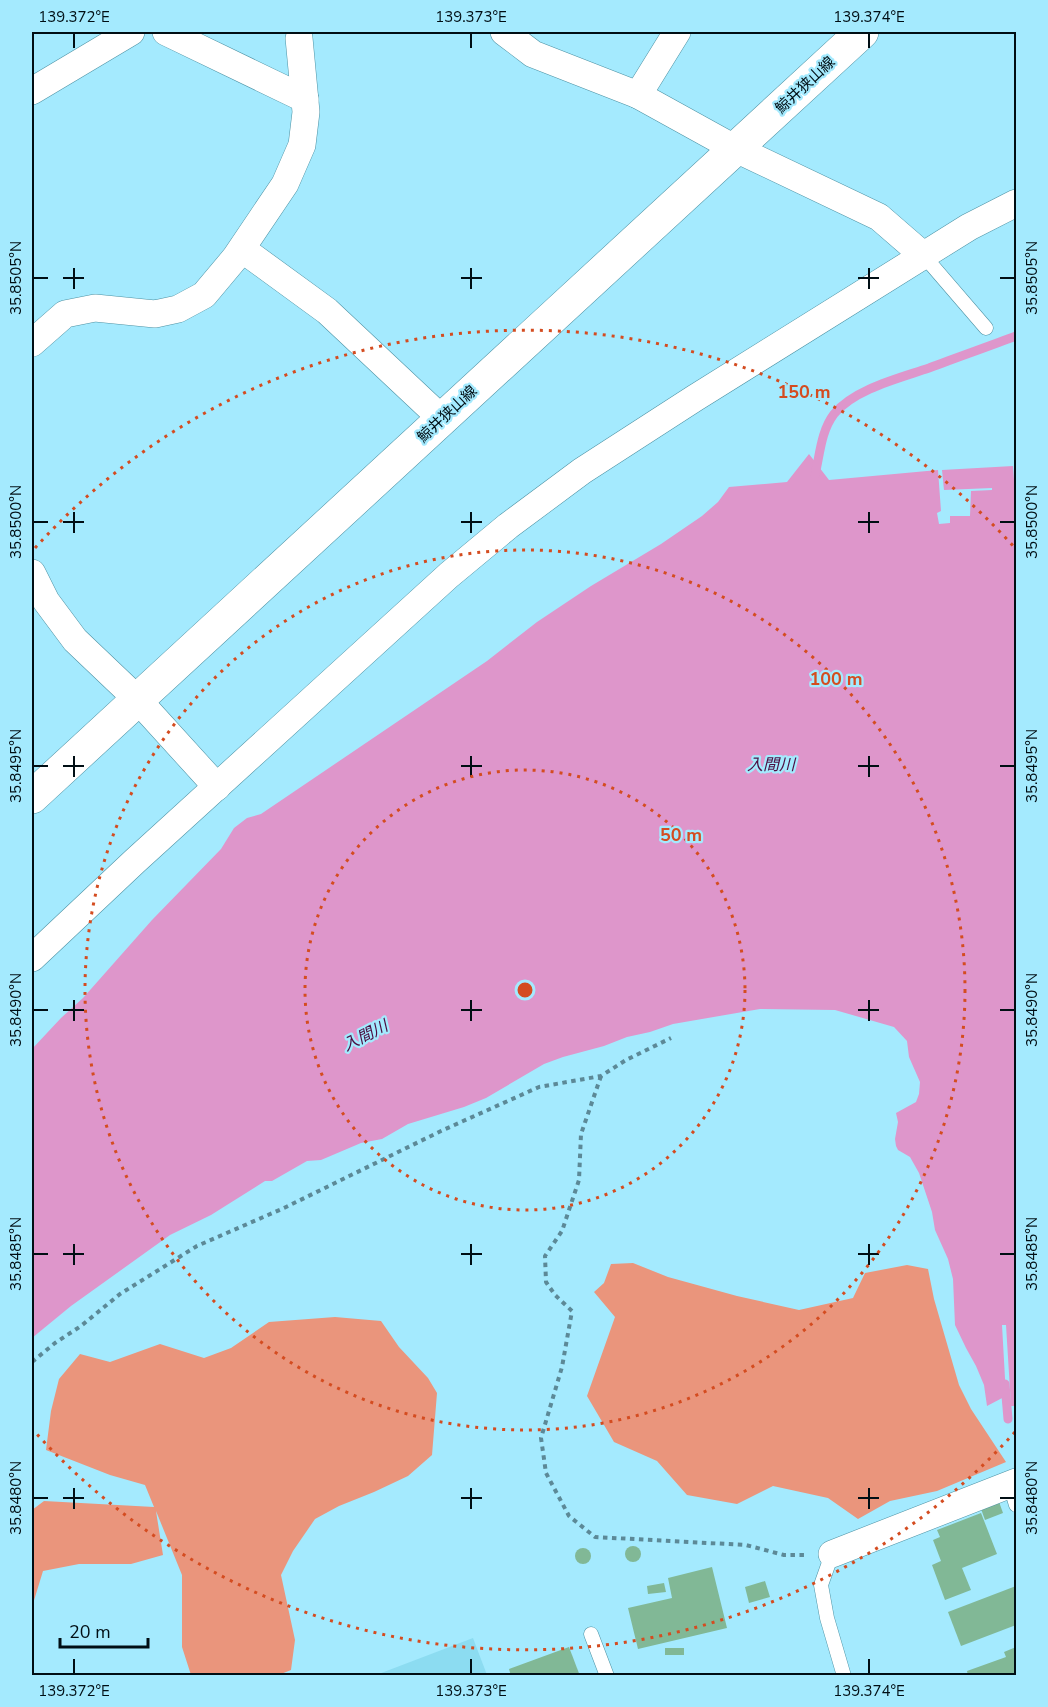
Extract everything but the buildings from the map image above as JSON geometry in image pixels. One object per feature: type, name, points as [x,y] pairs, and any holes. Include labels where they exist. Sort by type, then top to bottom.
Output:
[{"type":"main road","name":"鯨井狭山線","points":[[32,796],[862,32]]},
{"type":"street","points":[[32,91],[131,32]]},
{"type":"street","points":[[166,32],[305,99]]},
{"type":"street","points":[[504,32],[533,54],[638,95],[734,148],[879,217],[924,256]]},
{"type":"street","points":[[638,95],[677,32]]},
{"type":"street","points":[[32,343],[65,314],[94,308],[154,314],[178,309],[204,295],[242,249],[285,184],[302,145],[306,112],[299,39]]},
{"type":"street","points":[[32,958],[216,787],[441,583],[508,526],[582,471],[695,398],[969,227],[1017,203]]},
{"type":"street","points":[[242,249],[327,311],[442,419]]},
{"type":"street","points":[[32,573],[46,601],[75,640],[137,699],[216,787]]},
{"type":"street","points":[[832,1554],[1014,1491]]},
{"type":"lane","points":[[924,256],[986,328]]},
{"type":"lane","points":[[832,1554],[820,1585],[844,1676]]},
{"type":"lane","points":[[591,1634],[607,1676]]},
{"type":"path","points":[[32,1362],[120,1294],[197,1246],[284,1208],[441,1131],[539,1087],[601,1076],[626,1060],[671,1038]]},
{"type":"path","points":[[601,1076],[581,1134],[579,1180],[562,1231],[545,1256],[546,1282],[555,1295],[572,1311],[562,1367],[541,1438],[546,1473],[569,1516],[595,1537],[746,1545],[784,1555],[832,1554]]},
{"type":"shaded area","points":[[633,1263],[668,1277],[799,1310],[853,1298],[865,1273],[907,1265],[928,1269],[934,1299],[959,1385],[971,1409],[1006,1462],[937,1491],[890,1501],[858,1519],[828,1498],[773,1486],[737,1504],[687,1495],[657,1461],[614,1442],[587,1396],[615,1317],[594,1292],[604,1283],[611,1264]]},
{"type":"shaded area","points":[[335,1317],[381,1321],[399,1347],[428,1378],[437,1393],[432,1455],[408,1476],[315,1519],[293,1551],[281,1575],[295,1640],[291,1670],[276,1676],[191,1675],[182,1647],[182,1575],[156,1511],[163,1555],[131,1564],[79,1564],[43,1571],[32,1607],[32,1510],[44,1501],[154,1507],[145,1485],[110,1475],[46,1450],[51,1411],[59,1379],[80,1354],[110,1362],[160,1344],[204,1358],[231,1348],[269,1322]]},
{"type":"shaded area","points":[[473,1638],[487,1675],[376,1675]]},
{"type":"water","name":"入間川","points":[[809,454],[829,480],[938,470],[941,511],[937,513],[939,524],[950,523],[950,516],[970,516],[971,491],[992,490],[992,488],[944,490],[942,470],[1013,466],[1016,508],[1016,1406],[1011,1406],[1006,1325],[1002,1325],[1006,1396],[987,1406],[984,1385],[955,1325],[953,1279],[948,1259],[935,1230],[932,1212],[919,1173],[910,1157],[898,1150],[896,1146],[898,1122],[896,1113],[916,1102],[919,1094],[920,1082],[909,1057],[907,1041],[894,1027],[835,1010],[760,1009],[673,1024],[544,1064],[486,1098],[408,1124],[382,1139],[361,1143],[321,1160],[307,1161],[272,1181],[265,1181],[211,1215],[170,1235],[71,1306],[32,1338],[32,1049],[83,998],[152,920],[221,849],[234,828],[247,818],[261,814],[487,661],[537,622],[702,516],[718,502],[729,487],[787,482]]},
{"type":"waterway","points":[[815,475],[824,435],[830,421],[834,414],[853,398],[878,385],[1016,336]]},
{"type":"waterway","points":[[1005,1384],[1008,1419]]}]
